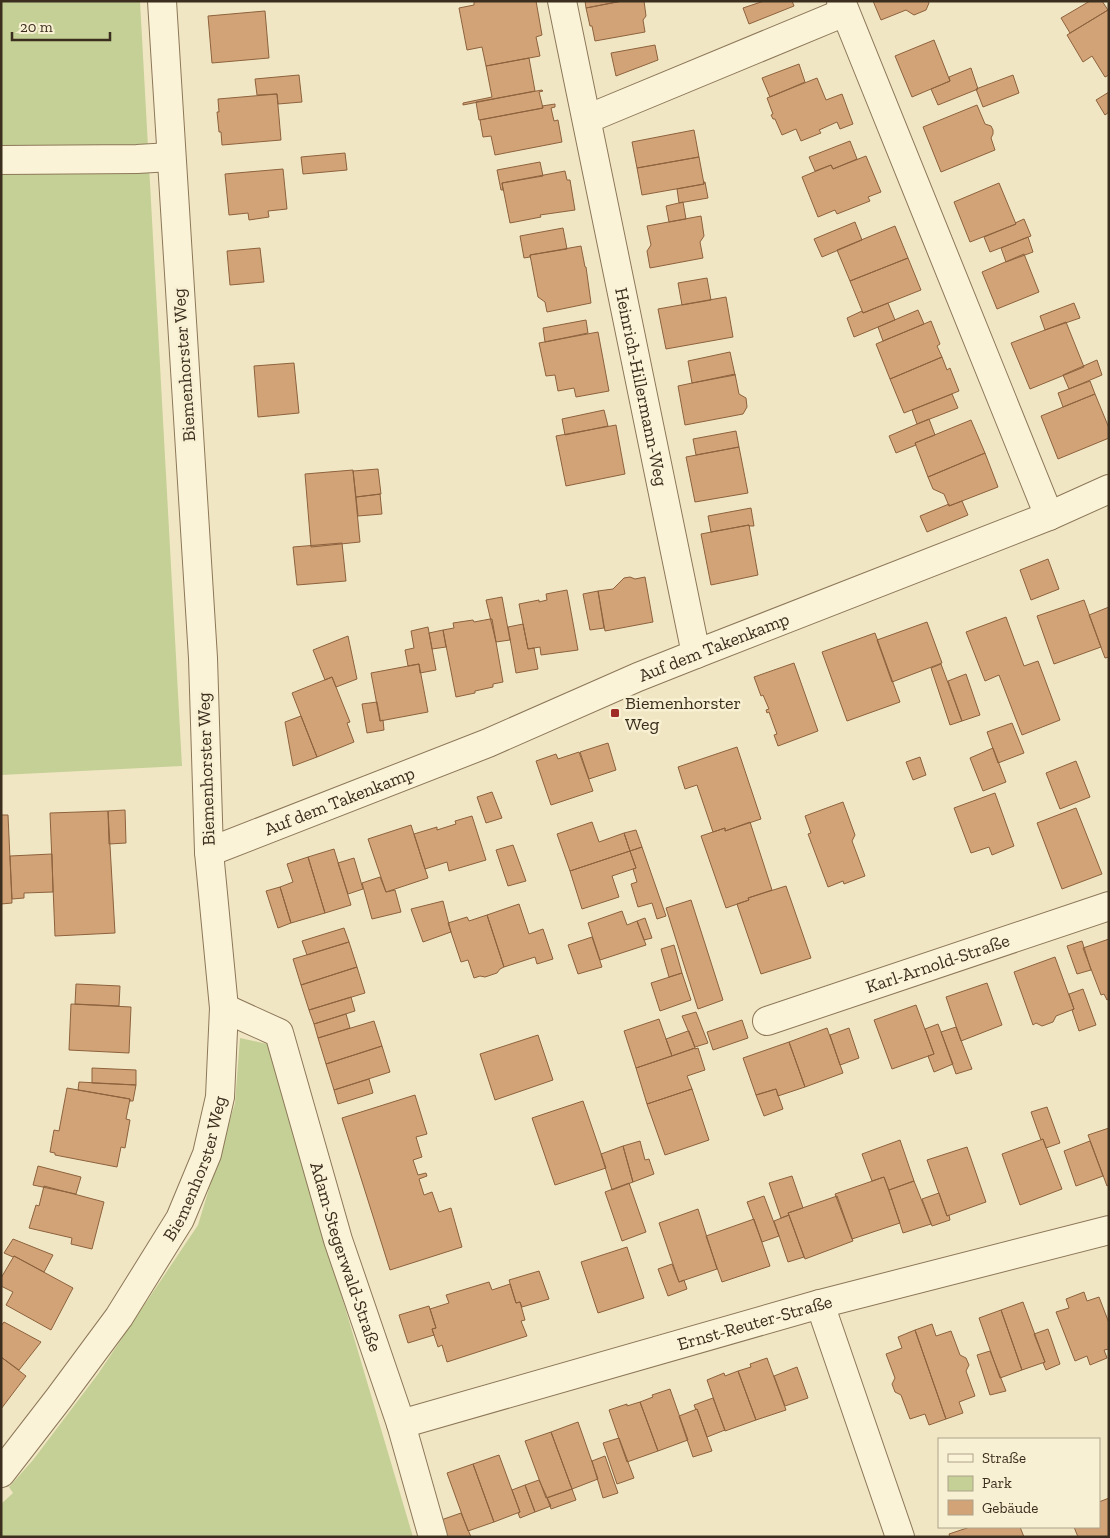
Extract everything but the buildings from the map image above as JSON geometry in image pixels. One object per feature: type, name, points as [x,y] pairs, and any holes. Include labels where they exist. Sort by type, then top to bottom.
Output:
[{"type":"street","name":"Biemenhorster Weg","points":[[1,1473],[119,1317],[180,1219],[207,1154],[220,1097],[224,1008],[209,852],[203,658],[162,1]]},
{"type":"street","name":"Heinrich-Hillermann-Weg","points":[[562,1],[588,119],[696,654]]},
{"type":"street","points":[[588,119],[843,6],[1049,516]]},
{"type":"street","points":[[1,160],[171,157]]},
{"type":"street","name":"Auf dem Takenkamp","points":[[209,852],[488,743],[624,683],[1049,516],[1109,489]]},
{"type":"street","name":"Karl-Arnold-Straße","points":[[767,1021],[1109,906]]},
{"type":"street","name":"Adam-Stegerwald-Straße","points":[[224,1008],[279,1032],[338,1240],[401,1424],[433,1537]]},
{"type":"street","name":"Ernst-Reuter-Straße","points":[[401,1424],[820,1304],[1109,1230]]},
{"type":"street","points":[[820,1304],[900,1537]]},
{"type":"green space","points":[[1,1],[140,1],[182,766],[1,775]]},
{"type":"green space","points":[[240,1038],[267,1044],[413,1537],[1,1537],[1,1504],[13,1493],[9,1487],[33,1460],[98,1374],[198,1225],[235,1103]]},
{"type":"place","name":"Biemenhorster Weg","points":[[615,713]]}]
